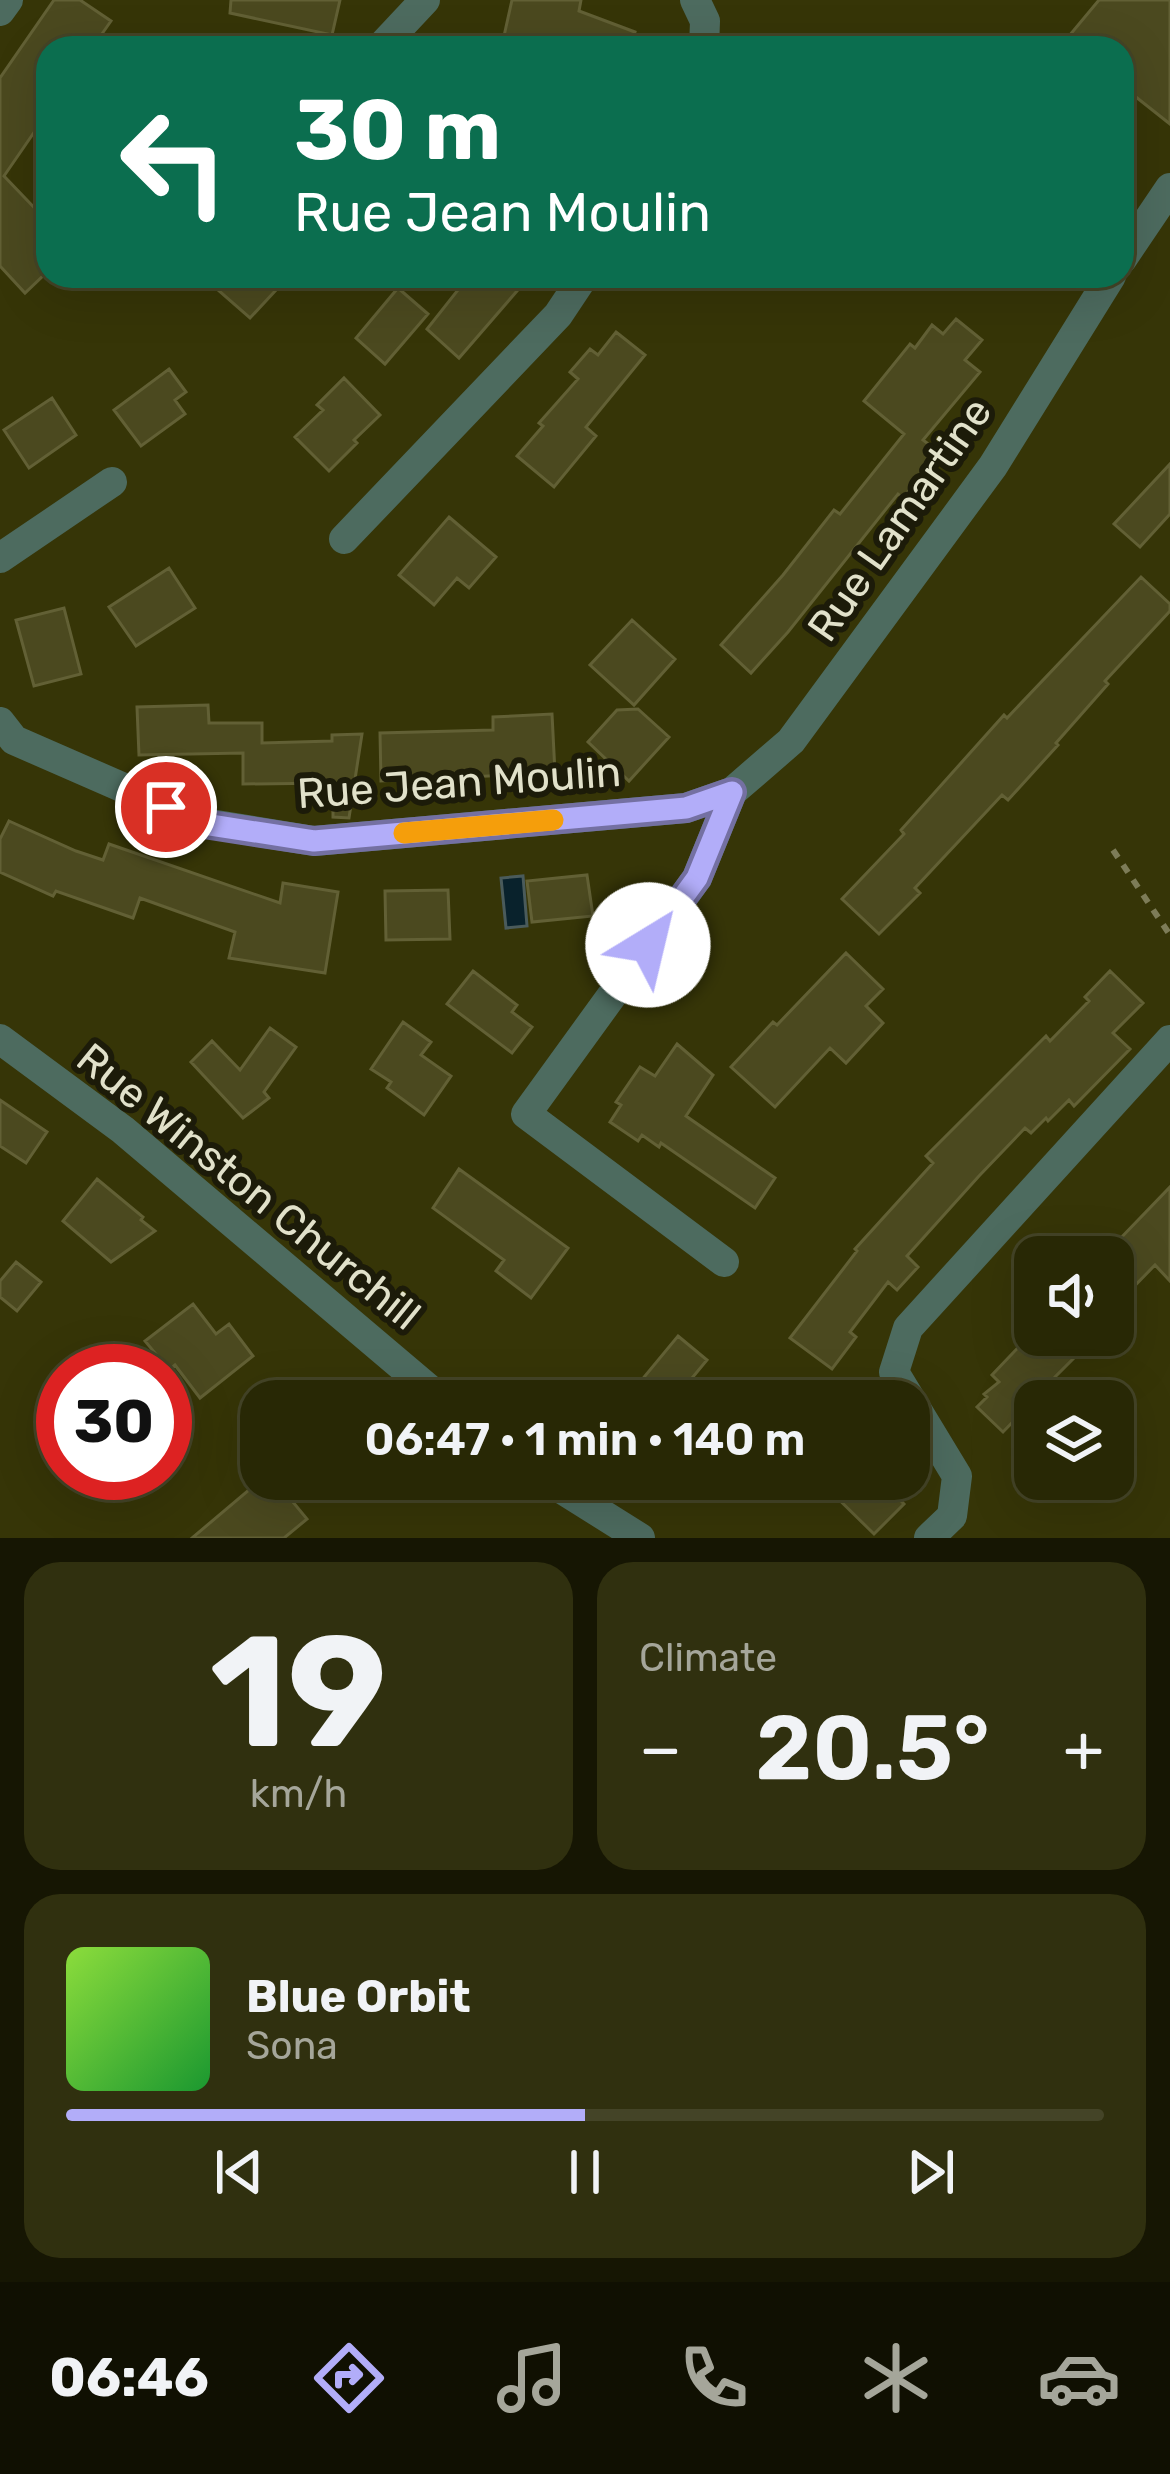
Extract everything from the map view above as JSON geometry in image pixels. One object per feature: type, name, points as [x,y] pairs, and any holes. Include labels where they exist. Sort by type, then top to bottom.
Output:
[{"type":"street","points":[[0,11],[8,0]]},
{"type":"street","points":[[391,36],[425,0]]},
{"type":"street","points":[[695,0],[705,21],[704,36]]},
{"type":"street","points":[[1134,241],[1170,188]]},
{"type":"street","points":[[344,539],[558,315],[576,288]]},
{"type":"street","name":"Rue Lamartine","points":[[732,792],[805,723],[993,466],[1104,288]]},
{"type":"street","points":[[0,558],[112,482]]},
{"type":"street","name":"Rue Jean Moulin","points":[[0,722],[14,740],[204,824],[314,841],[686,808],[732,792]]},
{"type":"street","points":[[724,1262],[526,1114],[697,878],[732,792]]},
{"type":"street","name":"Rue Winston Churchill","points":[[0,1039],[123,1130],[418,1380]]},
{"type":"street","points":[[929,1538],[952,1516],[957,1476],[894,1372],[908,1328],[1170,1040]]},
{"type":"street","points":[[579,1500],[640,1538]]},
{"type":"path","points":[[1113,850],[1170,935]]},
{"type":"water","points":[[523,876],[527,926],[506,928],[501,878]]},
{"type":"building","points":[[54,0],[80,0],[111,21],[100,36],[36,36],[36,129],[4,176],[36,209],[36,282],[25,293],[0,266],[0,78]]},
{"type":"building","points":[[231,0],[340,0],[332,35],[230,13]]},
{"type":"building","points":[[512,0],[581,0],[579,11],[635,32],[634,36],[504,36]]},
{"type":"building","points":[[1099,0],[1170,0],[1170,124],[1134,96],[1134,36],[1069,36]]},
{"type":"building","points":[[216,288],[278,288],[250,318]]},
{"type":"building","points":[[398,288],[428,314],[385,364],[356,338]]},
{"type":"building","points":[[459,288],[520,288],[459,358],[427,329]]},
{"type":"building","points":[[956,319],[982,340],[965,360],[980,372],[923,440],[939,452],[903,498],[898,494],[751,673],[721,645],[834,510],[840,514],[904,434],[864,401],[910,344],[915,348],[932,325],[943,334]]},
{"type":"building","points":[[616,332],[645,355],[586,427],[596,436],[554,487],[517,456],[578,379],[570,372],[590,349],[598,355]]},
{"type":"building","points":[[169,369],[186,392],[175,400],[185,414],[141,446],[114,410]]},
{"type":"building","points":[[344,378],[380,415],[329,471],[295,437],[323,410],[317,405]]},
{"type":"building","points":[[52,398],[76,435],[29,468],[4,430]]},
{"type":"building","points":[[1170,464],[1170,514],[1140,547],[1114,524]]},
{"type":"building","points":[[449,517],[496,557],[469,588],[457,578],[434,605],[399,575]]},
{"type":"building","points":[[169,568],[195,608],[136,646],[109,607]]},
{"type":"building","points":[[1141,577],[1170,604],[1170,611],[1105,681],[1108,684],[1058,745],[1008,800],[1002,795],[879,934],[842,899],[1004,715],[1007,718]]},
{"type":"building","points":[[64,608],[81,674],[34,686],[16,620]]},
{"type":"building","points":[[632,620],[675,659],[634,705],[590,665]]},
{"type":"building","points":[[208,705],[209,723],[262,723],[262,743],[332,741],[332,735],[362,734],[349,818],[333,817],[333,783],[243,784],[243,753],[139,755],[137,707]]},
{"type":"building","points":[[638,709],[669,737],[629,781],[588,742],[617,710]]},
{"type":"building","points":[[552,714],[555,773],[381,781],[380,733],[493,730],[493,717]]},
{"type":"building","points":[[9,821],[103,860],[109,844],[280,903],[283,883],[338,892],[325,973],[229,958],[235,932],[140,898],[133,918],[56,891],[53,896],[0,872],[0,839]]},
{"type":"building","points":[[587,875],[593,916],[532,922],[527,881]]},
{"type":"building","points":[[448,890],[450,939],[386,940],[385,891]]},
{"type":"building","points":[[846,953],[883,989],[866,1006],[883,1023],[846,1063],[830,1048],[775,1107],[731,1067]]},
{"type":"building","points":[[473,971],[517,1005],[512,1012],[532,1027],[512,1053],[447,1004]]},
{"type":"building","points":[[1110,971],[1143,1003],[1113,1033],[1130,1049],[1074,1106],[1069,1100],[1031,1133],[1025,1128],[979,1176],[907,1256],[918,1267],[897,1290],[888,1282],[850,1332],[856,1337],[832,1369],[790,1338],[855,1249],[933,1163],[926,1156],[1046,1036],[1050,1041]]},
{"type":"building","points":[[403,1022],[431,1042],[421,1055],[451,1076],[424,1115],[387,1088],[391,1082],[371,1069]]},
{"type":"building","points":[[270,1028],[296,1047],[264,1092],[269,1098],[243,1118],[191,1062],[212,1041],[240,1070]]},
{"type":"building","points":[[677,1044],[713,1075],[686,1116],[775,1178],[755,1208],[661,1143],[659,1147],[642,1135],[638,1141],[610,1122],[621,1105],[616,1102],[640,1067],[655,1076]]},
{"type":"building","points":[[0,1100],[47,1132],[26,1163],[0,1146]]},
{"type":"building","points":[[459,1169],[568,1248],[531,1298],[496,1271],[504,1260],[433,1208]]},
{"type":"building","points":[[97,1179],[155,1231],[111,1262],[63,1221]]},
{"type":"building","points":[[1170,1187],[1170,1281],[1155,1265],[1134,1286],[1134,1236],[1123,1236]]},
{"type":"building","points":[[16,1262],[41,1282],[17,1311],[0,1297],[0,1281]]},
{"type":"building","points":[[193,1304],[216,1334],[229,1324],[253,1356],[200,1398],[192,1387],[192,1344],[145,1341]]},
{"type":"building","points":[[678,1336],[707,1360],[690,1380],[642,1380]]},
{"type":"building","points":[[1014,1352],[1014,1356],[1076,1356],[1056,1380],[1014,1380],[1014,1421],[1003,1432],[977,1407],[999,1382],[992,1375]]},
{"type":"building","points":[[240,1498],[291,1500],[307,1519],[284,1538],[192,1538]]},
{"type":"building","points":[[839,1500],[900,1500],[904,1504],[874,1534]]},
{"type":"slow traffic","points":[[404,833],[553,820]]},
{"type":"route","points":[[166,807],[204,824],[314,841],[686,808],[732,792],[697,878],[648,945]]}]
